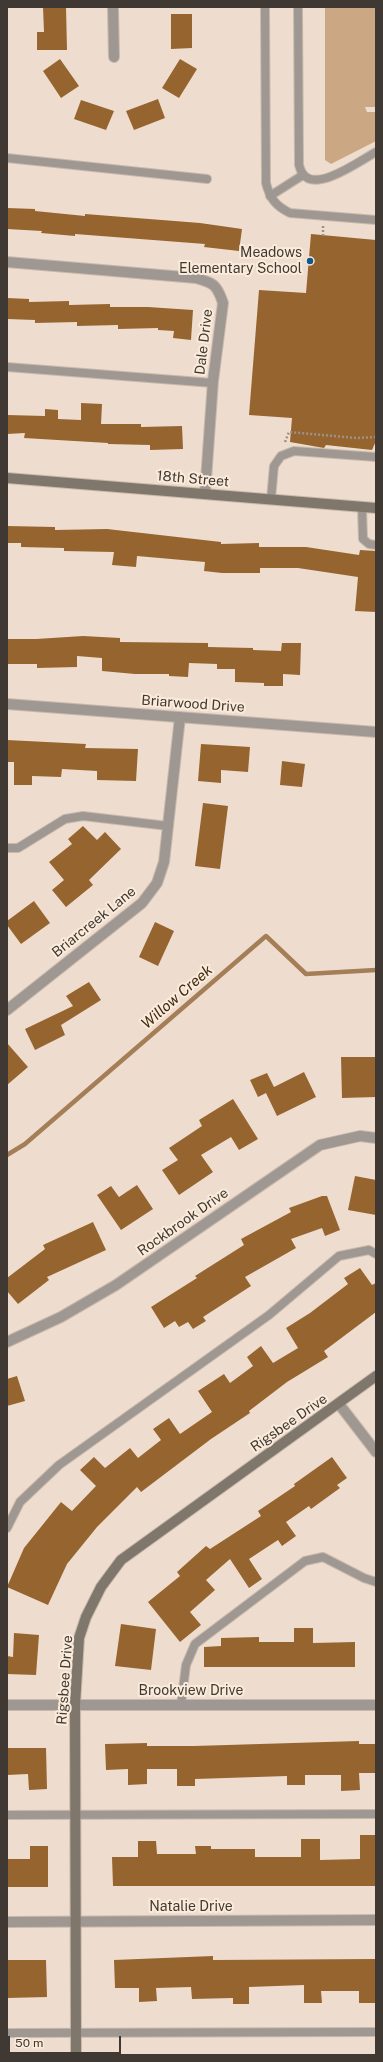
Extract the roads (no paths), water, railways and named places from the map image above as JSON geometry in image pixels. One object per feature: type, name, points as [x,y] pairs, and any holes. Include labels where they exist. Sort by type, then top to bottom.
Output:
[{"type":"street","points":[[113,7],[114,57]]},
{"type":"street","name":"Dale Drive","points":[[7,262],[196,278],[211,282],[219,290],[223,302],[213,383],[205,494]]},
{"type":"street","name":"18th Street","points":[[7,478],[376,508]]},
{"type":"street","name":"Briarwood Drive","points":[[7,704],[376,732]]},
{"type":"street","name":"Briarcreek Lane","points":[[7,1010],[142,903],[157,883],[164,862],[180,717]]},
{"type":"street","name":"Rockbrook Drive","points":[[7,1342],[61,1317],[116,1285],[320,1145],[360,1136],[376,1138]]},
{"type":"street","name":"Rigsbee Drive","points":[[76,2055],[75,1705],[79,1638],[86,1617],[101,1587],[121,1560],[376,1376]]},
{"type":"street","points":[[339,1404],[376,1452]]},
{"type":"street","name":"Brookview Drive","points":[[7,1705],[376,1705]]},
{"type":"street","name":"Natalie Drive","points":[[7,1922],[376,1920]]},
{"type":"lane","points":[[265,7],[266,183],[270,196],[279,208],[290,213],[376,220]]},
{"type":"lane","points":[[298,7],[299,165],[303,175],[312,180],[324,180],[376,152]]},
{"type":"lane","points":[[7,158],[207,179]]},
{"type":"lane","points":[[270,196],[303,175]]},
{"type":"lane","points":[[7,367],[213,383]]},
{"type":"lane","points":[[271,499],[274,466],[281,456],[294,451],[376,457]]},
{"type":"lane","points":[[362,507],[363,539],[369,544],[376,544]]},
{"type":"lane","points":[[7,848],[18,848],[65,819],[83,816],[168,826]]},
{"type":"lane","points":[[7,1528],[20,1502],[59,1465],[269,1315],[339,1256],[369,1250],[376,1254]]},
{"type":"lane","points":[[181,1705],[186,1665],[195,1644],[305,1561],[323,1557],[364,1578],[376,1582]]},
{"type":"lane","points":[[7,1815],[376,1814]]},
{"type":"lane","points":[[7,2033],[376,2032]]},
{"type":"waterway","name":"Willow Creek","points":[[7,1155],[25,1144],[266,936],[306,974],[376,970]]},
{"type":"place","name":"Meadows Elementary School","points":[[310,261]]}]
